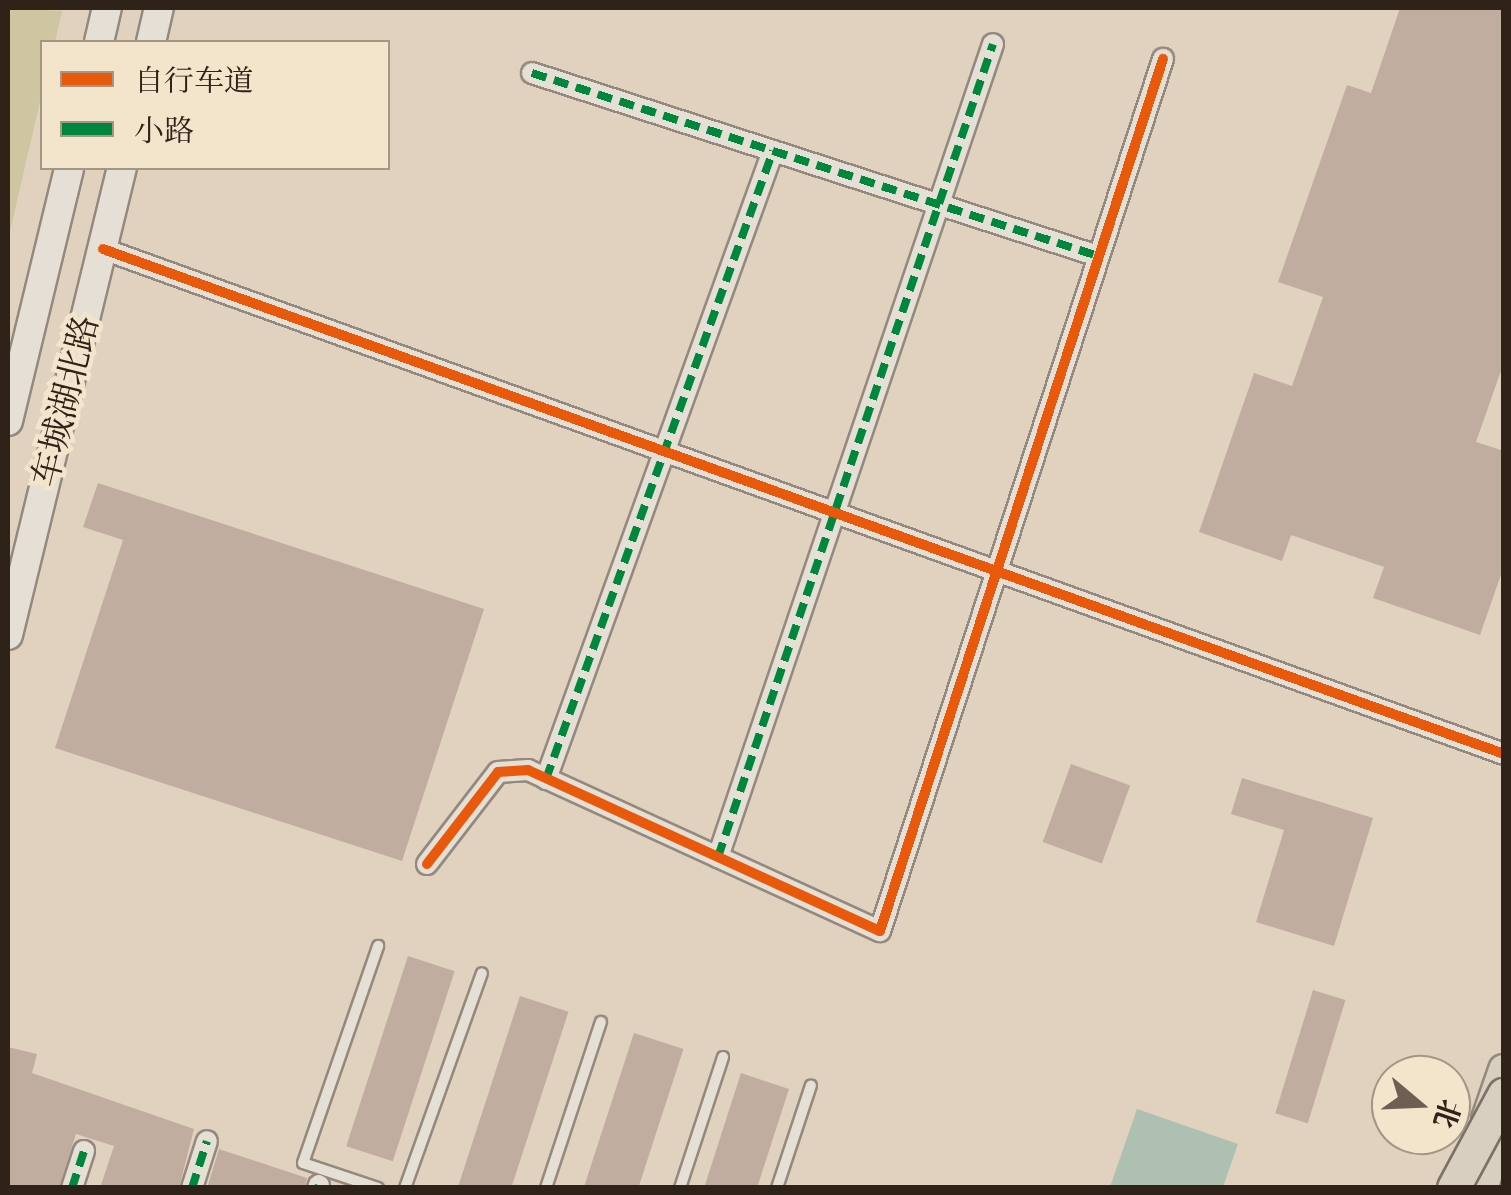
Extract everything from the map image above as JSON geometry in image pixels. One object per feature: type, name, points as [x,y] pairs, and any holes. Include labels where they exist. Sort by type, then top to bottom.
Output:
[{"type":"highway","points":[[1454,1188],[1504,1095]]},
{"type":"highway","points":[[1481,1188],[1504,1120]]},
{"type":"main road","points":[[99,40],[107,8]]},
{"type":"main road","points":[[151,40],[159,8]]},
{"type":"main road","name":"车城湖北路","points":[[8,421],[68,170]]},
{"type":"main road","name":"车城湖北路","points":[[8,635],[122,170]]},
{"type":"main road","points":[[1464,1188],[1504,1070]]},
{"type":"street","points":[[718,857],[831,511],[994,44]]},
{"type":"street","points":[[427,864],[498,772],[528,770],[880,930],[1163,59]]},
{"type":"street","points":[[532,73],[1098,256]]},
{"type":"street","points":[[546,779],[773,151]]},
{"type":"street","points":[[103,249],[1504,754]]},
{"type":"street","points":[[192,1188],[208,1140]]},
{"type":"street","points":[[72,1188],[84,1151]]},
{"type":"lane","points":[[378,946],[303,1163],[378,1188]]},
{"type":"lane","points":[[405,1188],[482,972]]},
{"type":"lane","points":[[546,1188],[602,1022]]},
{"type":"lane","points":[[680,1188],[723,1056]]},
{"type":"lane","points":[[777,1188],[811,1085]]},
{"type":"shaded area","points":[[8,8],[62,11],[55,40],[40,40],[40,102],[8,240]]},
{"type":"shaded area","points":[[1137,1109],[1238,1144],[1223,1187],[1110,1187]]},
{"type":"building","points":[[1400,8],[1504,8],[1504,362],[1476,442],[1504,451],[1504,566],[1480,635],[1373,598],[1384,567],[1291,535],[1282,561],[1199,532],[1254,373],[1292,386],[1323,297],[1278,282],[1347,85],[1371,93]]},
{"type":"building","points":[[98,483],[484,609],[402,861],[55,748],[123,540],[83,527]]},
{"type":"building","points":[[1071,764],[1130,786],[1102,864],[1043,842]]},
{"type":"building","points":[[1242,778],[1373,818],[1334,946],[1256,922],[1284,830],[1231,814]]},
{"type":"building","points":[[408,956],[455,971],[393,1161],[346,1146]]},
{"type":"building","points":[[1313,990],[1346,1000],[1308,1123],[1275,1113]]},
{"type":"building","points":[[520,996],[569,1012],[511,1188],[458,1187]]},
{"type":"building","points":[[634,1033],[683,1049],[638,1188],[584,1188]]},
{"type":"building","points":[[8,1047],[37,1054],[32,1073],[194,1129],[179,1188],[100,1188],[114,1146],[76,1134],[59,1188],[8,1188]]},
{"type":"building","points":[[741,1073],[789,1089],[757,1188],[704,1188]]},
{"type":"building","points":[[219,1149],[307,1178],[305,1188],[207,1188]]},
{"type":"marked path","points":[[718,857],[993,44]]},
{"type":"marked path","points":[[532,73],[1098,256]]},
{"type":"marked path","points":[[546,779],[773,151]]},
{"type":"marked path","points":[[192,1188],[207,1141]]},
{"type":"marked path","points":[[72,1188],[84,1151]]},
{"type":"cycle path","points":[[427,864],[498,772],[528,770],[880,931],[1163,59]]},
{"type":"cycle path","points":[[103,249],[1504,754]]}]
